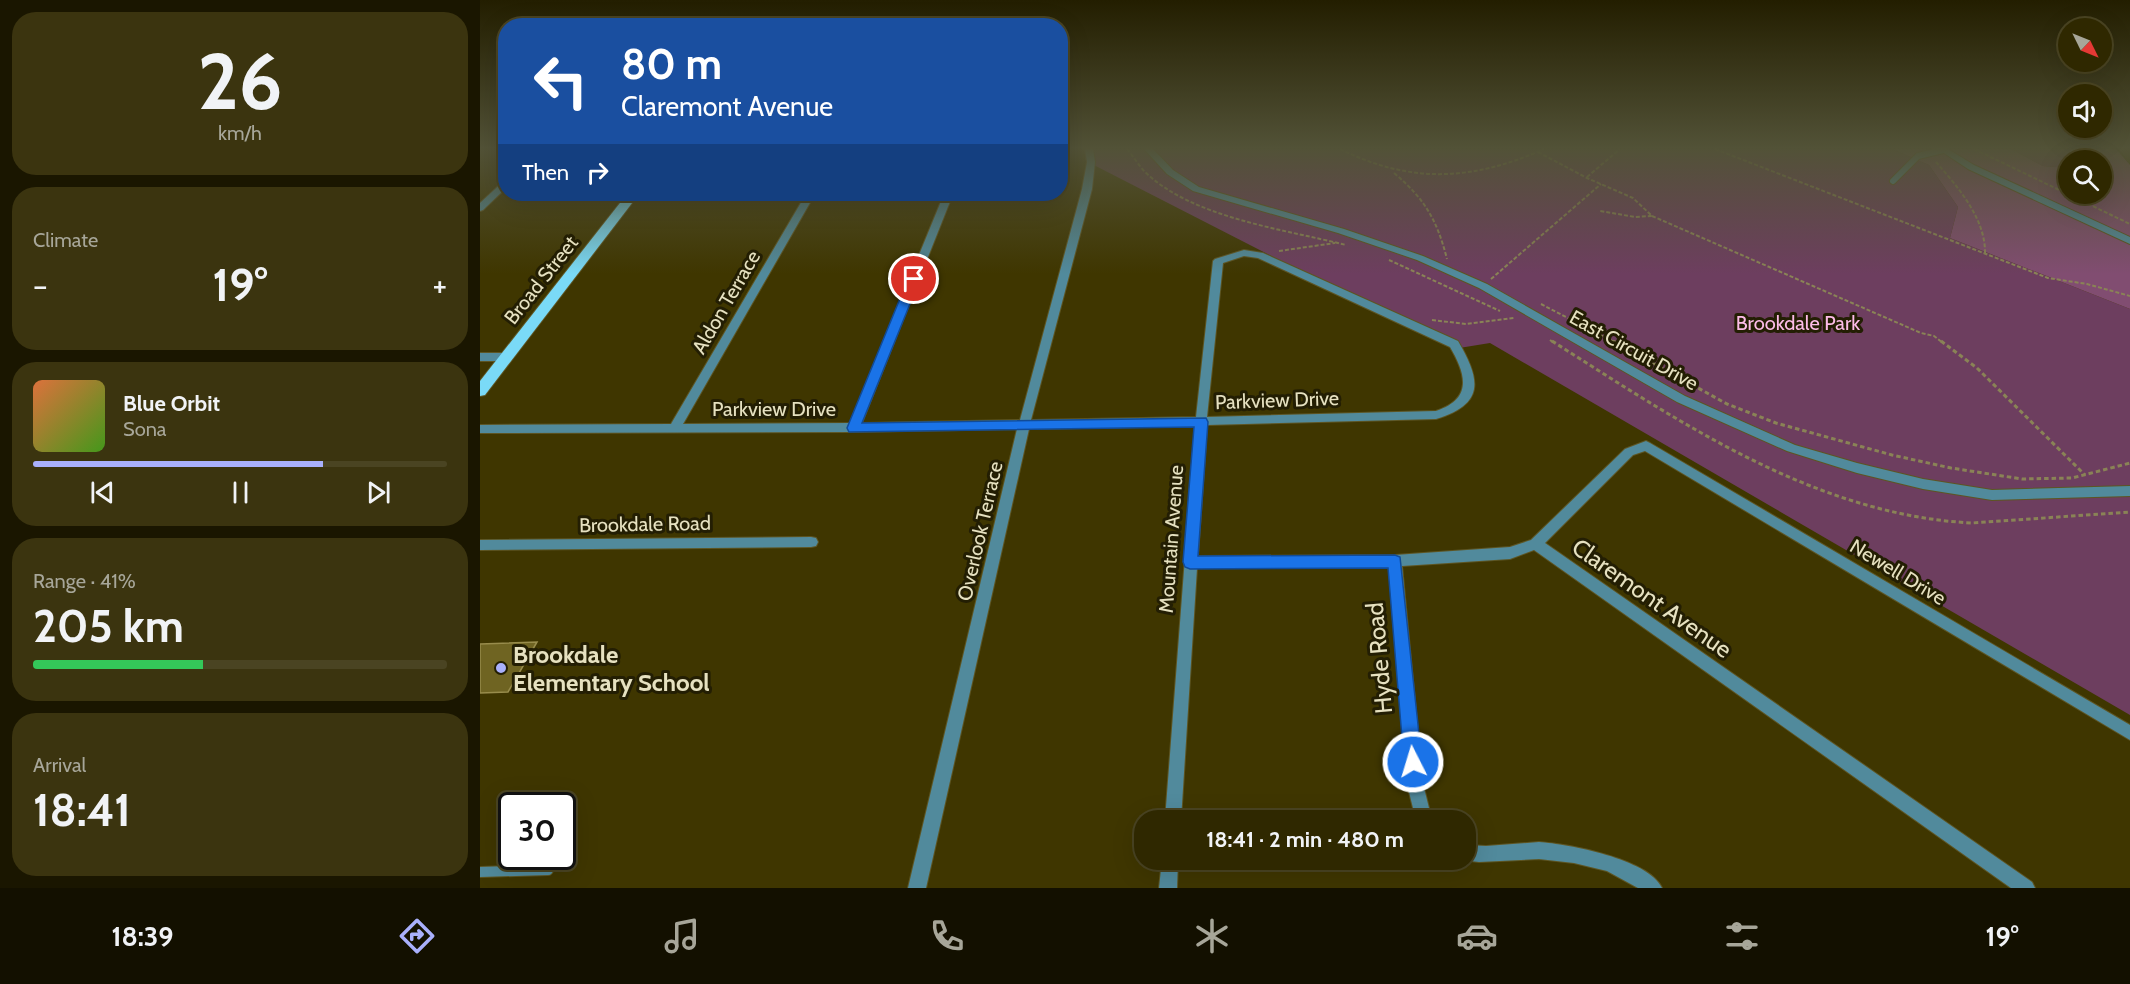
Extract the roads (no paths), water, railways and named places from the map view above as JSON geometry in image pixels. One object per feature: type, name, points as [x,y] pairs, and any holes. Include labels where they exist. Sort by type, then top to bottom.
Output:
[{"type":"main road","name":"Broad Street","points":[[480,391],[628,201]]},
{"type":"street","points":[[480,208],[498,190]]},
{"type":"street","name":"Overlook Terrace","points":[[917,888],[1024,426],[1087,190]]},
{"type":"street","name":"East Circuit Drive","points":[[1201,190],[1341,231],[1447,270],[1483,286],[1681,399],[1791,448],[1868,471],[1992,495],[2130,491]]},
{"type":"street","points":[[2021,190],[2130,241]]},
{"type":"street","name":"Aldon Terrace","points":[[674,429],[806,201]]},
{"type":"street","points":[[854,428],[945,201]]},
{"type":"street","name":"Parkview Drive","points":[[480,429],[1024,426],[1436,415],[1458,407],[1467,399],[1470,388],[1469,371],[1454,344],[1260,255],[1244,253],[1218,261]]},
{"type":"street","name":"Mountain Avenue","points":[[1174,810],[1201,422],[1218,261]]},
{"type":"street","points":[[480,357],[505,357]]},
{"type":"street","name":"Newell Drive","points":[[1536,544],[1629,452],[1646,446],[2130,733]]},
{"type":"street","name":"Brookdale Road","points":[[480,545],[811,542]]},
{"type":"street","points":[[1190,562],[1395,561],[1510,553],[1536,544]]},
{"type":"street","name":"Claremont Avenue","points":[[1536,544],[2026,888]]},
{"type":"street","name":"Hyde Road","points":[[1395,561],[1415,784],[1422,810]]},
{"type":"street","points":[[1476,853],[1563,851],[1603,861],[1632,874],[1653,888]]},
{"type":"street","points":[[1168,888],[1169,870]]},
{"type":"lane","points":[[480,872],[548,870]]},
{"type":"place","name":"Brookdale Elementary School","points":[[501,668]]},
{"type":"park label","name":"Brookdale Park","points":[[1798,323]]}]
